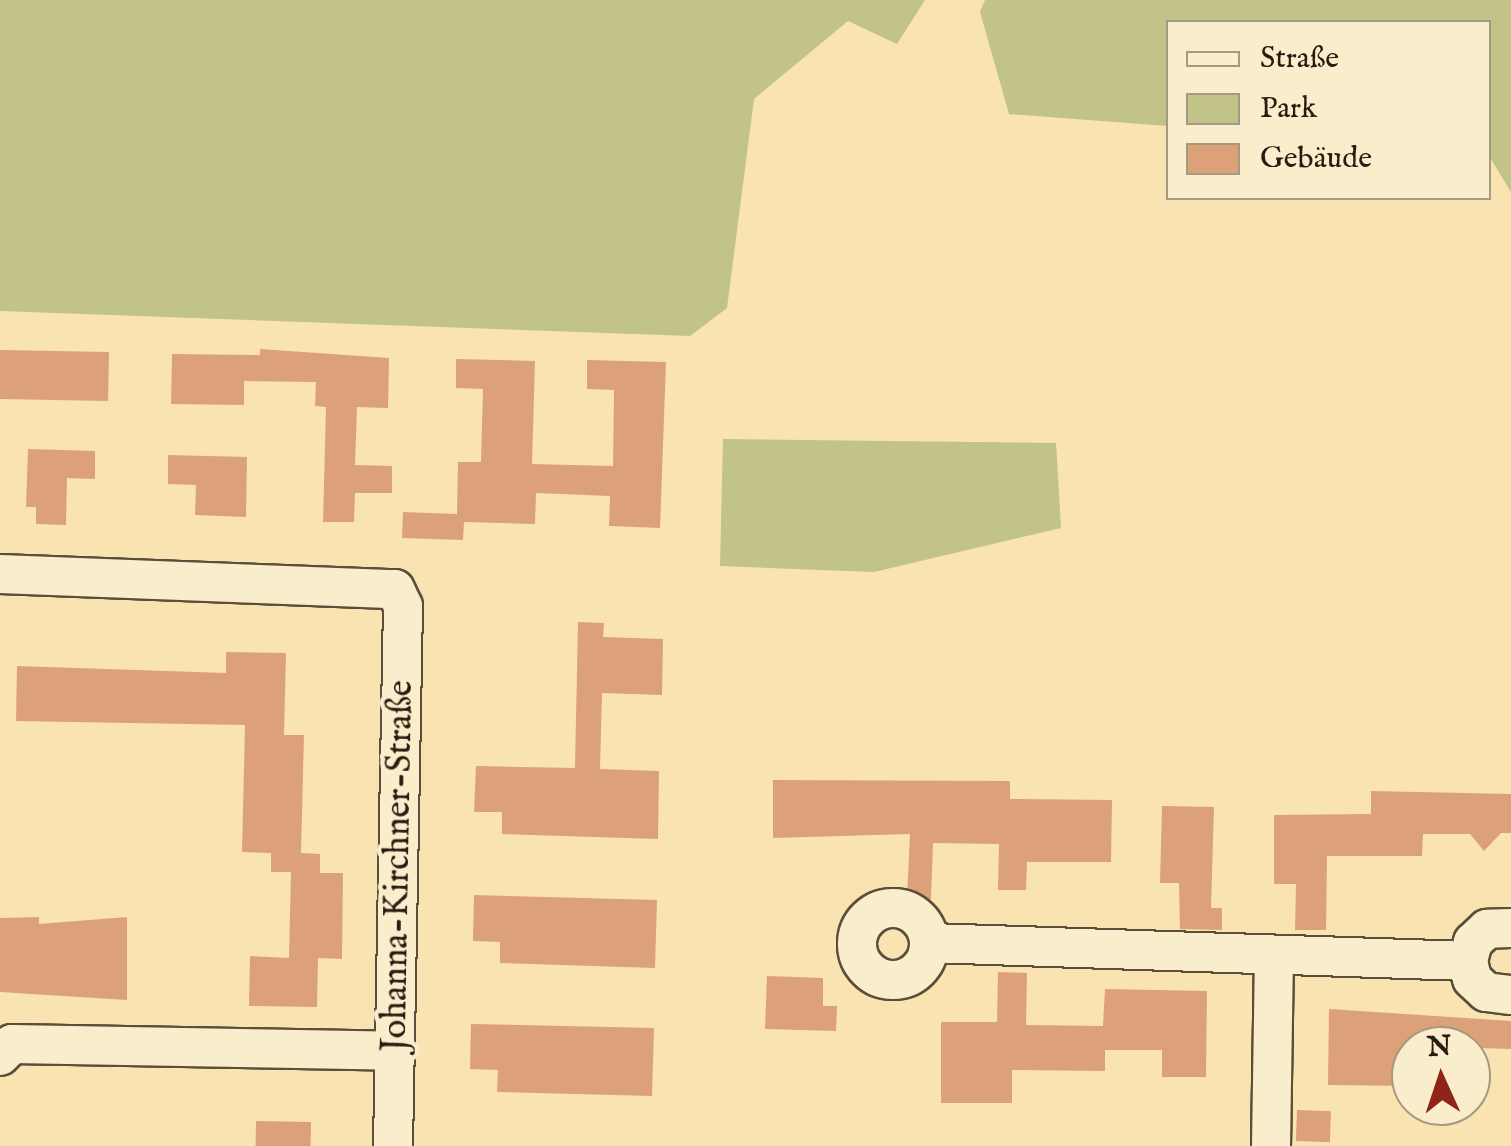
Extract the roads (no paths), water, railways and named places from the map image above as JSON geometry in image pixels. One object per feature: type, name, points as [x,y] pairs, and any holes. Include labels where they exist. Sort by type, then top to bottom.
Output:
[{"type":"street","name":"Johanna-Kirchner-Straße","points":[[0,574],[395,589],[403,606],[393,1146]]},
{"type":"street","points":[[1511,928],[1487,930],[1468,961],[1472,979],[1486,992],[1511,995]]},
{"type":"street","points":[[930,943],[1468,961]]},
{"type":"street","points":[[1271,1146],[1274,955]]},
{"type":"street","points":[[0,1056],[12,1044],[396,1051]]}]
